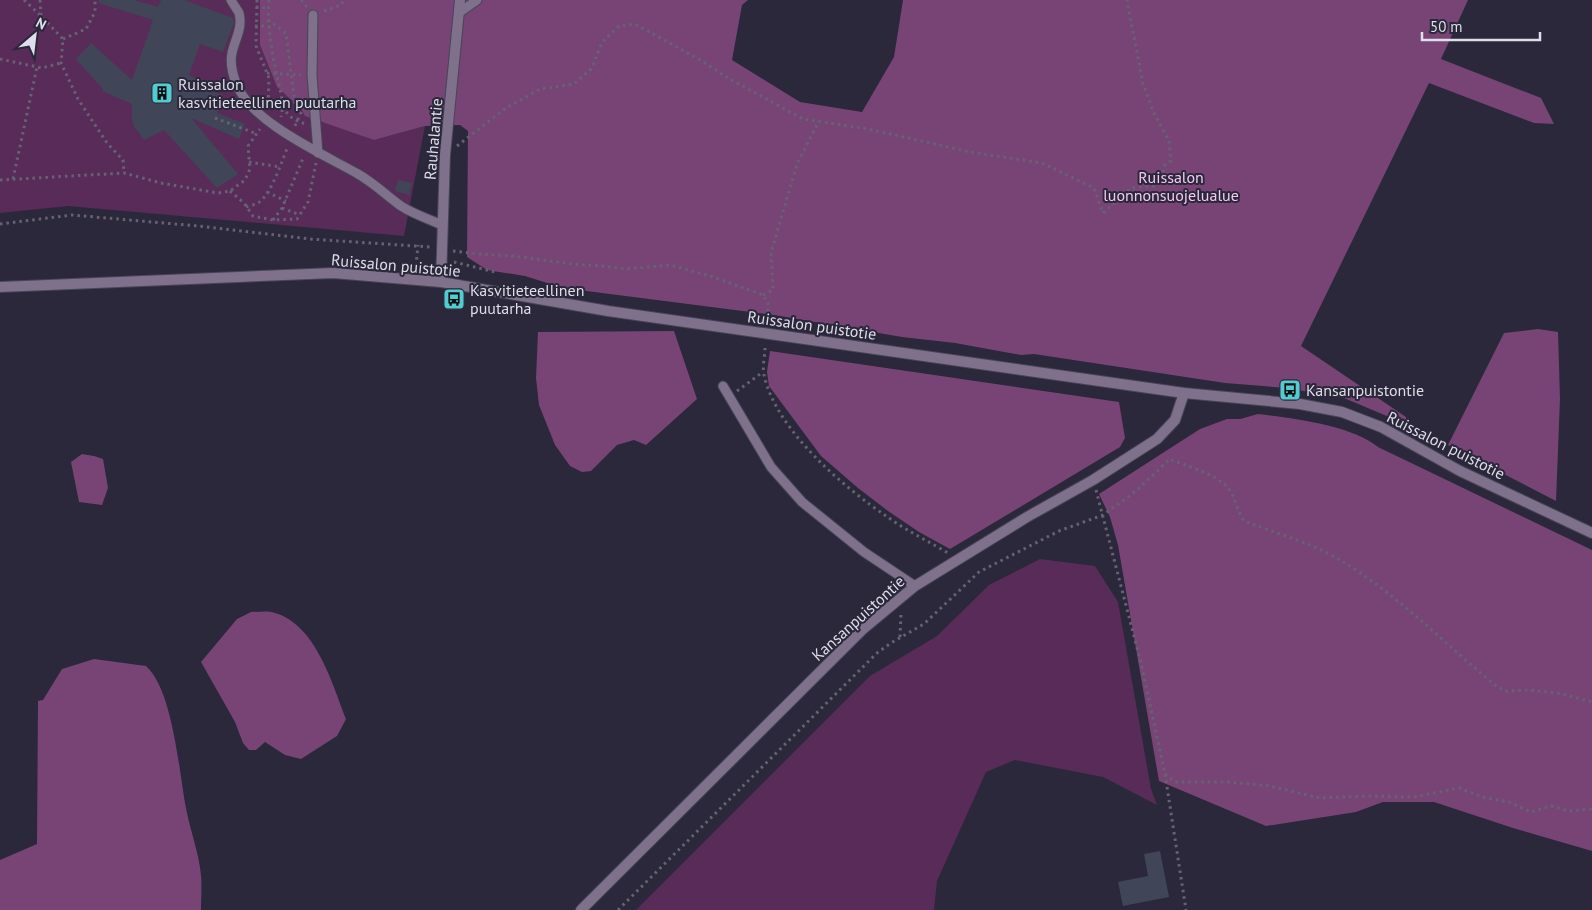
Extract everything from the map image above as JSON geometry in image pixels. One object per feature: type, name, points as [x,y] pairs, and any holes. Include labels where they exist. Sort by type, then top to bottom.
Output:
[{"type":"street","name":"Rauhalantie","points":[[441,282],[445,155],[460,0]]},
{"type":"street","name":"Ruissalon puistotie","points":[[0,287],[333,273],[441,282],[608,311],[1184,393],[1300,404],[1342,412],[1381,427],[1460,471],[1592,533]]},
{"type":"street","name":"Kansanpuistontie","points":[[581,910],[862,630],[915,586],[1094,480],[1157,439],[1175,420],[1184,393]]},
{"type":"lane","points":[[231,0],[239,13],[240,30],[232,55],[236,83],[244,99],[267,120],[291,136],[318,153],[360,175],[403,207],[442,225]]},
{"type":"lane","points":[[460,12],[477,0]]},
{"type":"lane","points":[[313,15],[312,75],[318,153]]},
{"type":"lane","points":[[723,386],[771,467],[802,502],[864,552],[915,586]]},
{"type":"path","points":[[24,0],[62,40],[61,64],[78,99],[107,143],[123,160],[124,173]]},
{"type":"path","points":[[40,0],[41,16]]},
{"type":"path","points":[[62,40],[86,29],[95,12],[95,0]]},
{"type":"path","points":[[0,180],[124,173],[161,183],[218,193],[230,191],[245,180],[250,169],[248,146],[267,120],[269,78],[256,46],[257,0]]},
{"type":"path","points":[[269,0],[268,20],[274,65],[283,106],[287,115],[297,122]]},
{"type":"path","points":[[313,15],[342,5],[344,0]]},
{"type":"path","points":[[445,155],[506,108],[540,89],[574,84],[592,68],[602,42],[619,26],[635,24],[803,119],[868,129],[970,152],[1042,163],[1094,188],[1103,213],[1131,188],[1156,186],[1162,178],[1164,166],[1171,161],[1168,141],[1154,113],[1143,84],[1126,0]]},
{"type":"path","points":[[256,6],[268,8]]},
{"type":"path","points":[[268,20],[286,33],[295,104],[302,110],[315,114]]},
{"type":"path","points":[[255,26],[269,26]]},
{"type":"path","points":[[0,59],[42,68],[61,64]]},
{"type":"path","points":[[13,179],[38,67]]},
{"type":"path","points":[[267,73],[312,75]]},
{"type":"path","points":[[278,127],[283,106]]},
{"type":"path","points":[[246,207],[258,203],[267,192],[280,167],[302,110]]},
{"type":"path","points":[[215,118],[257,134]]},
{"type":"path","points":[[762,295],[773,290],[771,253],[797,164],[820,121]]},
{"type":"path","points":[[273,220],[286,201],[307,146]]},
{"type":"path","points":[[230,191],[252,216],[273,220],[297,219],[308,202],[318,153]]},
{"type":"path","points":[[250,162],[280,167]]},
{"type":"path","points":[[267,192],[286,201]]},
{"type":"path","points":[[282,208],[300,215]]},
{"type":"path","points":[[0,224],[72,216],[198,226],[310,239],[418,245],[495,272]]},
{"type":"path","points":[[416,266],[418,245]]},
{"type":"path","points":[[441,254],[513,256],[626,269],[670,265],[762,295],[768,303],[768,319]]},
{"type":"path","points":[[765,348],[763,372],[768,389],[778,410],[798,437],[830,472],[890,519],[952,555]]},
{"type":"path","points":[[729,396],[763,372]]},
{"type":"path","points":[[618,910],[877,653],[932,618],[980,572],[1059,531],[1103,515],[1136,491],[1170,459],[1220,480],[1229,489],[1237,511],[1244,521],[1324,551],[1341,560],[1392,596],[1495,685],[1505,691],[1529,690],[1563,694],[1592,702]]},
{"type":"path","points":[[1094,480],[1141,663],[1165,774],[1186,910]]},
{"type":"path","points":[[973,568],[980,572]]},
{"type":"path","points":[[900,638],[901,598]]},
{"type":"path","points":[[1165,774],[1175,782],[1229,782],[1270,786],[1320,798],[1414,797],[1459,788],[1483,797],[1510,802],[1531,812],[1551,806],[1569,812],[1592,809]]},
{"type":"shaded area","points":[[0,0],[260,0],[260,45],[277,87],[302,110],[374,140],[425,126],[404,236],[68,206],[0,213]]},
{"type":"shaded area","points":[[1040,559],[1095,566],[1118,602],[1151,789],[1157,805],[1103,777],[1015,760],[986,772],[937,881],[934,910],[636,910],[870,676],[937,636],[989,585]]},
{"type":"green space","name":"Ruissalon luonnonsuojelualue","points":[[260,0],[748,0],[742,5],[732,60],[800,102],[862,112],[894,57],[903,0],[1468,0],[1441,59],[1541,98],[1554,124],[1534,123],[1429,83],[1301,346],[1406,417],[1408,425],[1344,398],[1286,388],[1225,383],[1034,354],[1021,355],[774,315],[563,288],[525,276],[487,270],[467,257],[468,131],[460,125],[425,126],[374,140],[305,116],[302,110],[277,87],[260,45]]},
{"type":"green space","points":[[1538,329],[1558,332],[1560,399],[1556,501],[1448,445],[1504,333]]},
{"type":"green space","points":[[674,331],[697,399],[646,445],[634,440],[617,445],[591,471],[582,472],[570,466],[555,445],[539,405],[536,378],[538,332]]},
{"type":"green space","points":[[770,351],[1119,402],[1125,438],[1120,447],[950,549],[919,532],[888,511],[821,456],[769,386],[767,372]]},
{"type":"green space","points":[[1258,414],[1321,424],[1353,433],[1367,439],[1378,447],[1592,550],[1592,851],[1434,802],[1383,802],[1356,812],[1266,826],[1159,781],[1118,545],[1110,517],[1099,494],[1200,429],[1227,419],[1240,419]]},
{"type":"green space","points":[[82,454],[103,459],[108,488],[102,505],[79,502],[71,462]]},
{"type":"green space","points":[[251,612],[271,612],[286,618],[299,627],[320,655],[346,719],[337,736],[301,759],[285,755],[265,742],[256,750],[249,750],[243,743],[235,722],[201,662],[237,619]]},
{"type":"green space","points":[[94,659],[146,666],[163,693],[169,712],[186,808],[200,867],[201,910],[0,910],[0,860],[37,844],[38,701],[43,700],[62,669]]},
{"type":"building","name":"Ruissalon kasvitieteellinen puutarha","points":[[99,0],[134,0],[158,7],[161,0],[184,0],[233,18],[234,22],[223,52],[200,44],[189,75],[201,80],[198,87],[223,95],[217,113],[245,124],[239,139],[191,118],[238,174],[217,188],[164,130],[144,140],[132,120],[132,104],[102,91],[103,89],[76,59],[91,43],[132,80],[153,20],[98,3]]},
{"type":"building","points":[[398,180],[412,183],[409,195],[395,191]]},
{"type":"building","points":[[1160,851],[1169,897],[1123,906],[1118,882],[1148,876],[1144,854]]},
{"type":"place","name":"Ruissalon kasvitieteellinen puutarha","points":[[162,93]]},
{"type":"place","name":"Kasvitieteellinen puutarha","points":[[454,299]]},
{"type":"place","name":"Kansanpuistontie","points":[[1290,390]]}]
